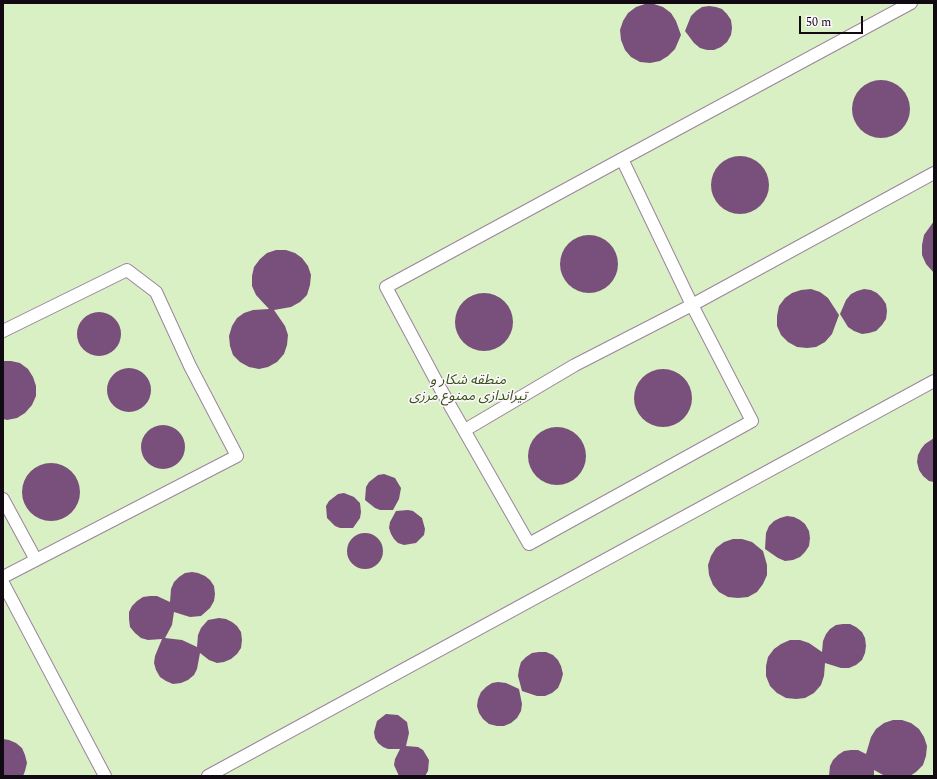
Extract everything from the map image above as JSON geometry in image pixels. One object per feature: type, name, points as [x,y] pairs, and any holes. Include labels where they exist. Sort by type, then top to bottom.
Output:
[{"type":"street","points":[[622,159],[692,305],[752,421],[529,544],[440,388],[386,287],[622,159],[910,3]]},
{"type":"street","points":[[465,430],[575,365],[692,305],[934,173]]},
{"type":"street","points":[[3,331],[127,270],[156,292],[190,366],[237,456],[3,577]]},
{"type":"street","points":[[208,776],[934,381]]},
{"type":"street","points":[[3,499],[36,560]]},
{"type":"street","points":[[3,583],[105,776]]},
{"type":"green space","name":"منطقه شکار و تیراندازی ممنوع مرزی","points":[[3,3],[934,3],[934,776],[3,776]]},
{"type":"building","points":[[645,4],[654,4],[663,7],[671,13],[676,21],[681,35],[675,49],[668,56],[660,61],[650,63],[640,62],[631,57],[625,50],[621,40],[620,30],[628,13],[636,7]]},
{"type":"building","points":[[709,6],[722,9],[731,20],[732,28],[731,35],[727,42],[714,50],[700,48],[685,31],[691,16],[702,7]]},
{"type":"building","points":[[875,80],[887,80],[902,88],[910,103],[910,115],[902,130],[887,138],[875,138],[860,130],[852,115],[852,103],[860,88]]},
{"type":"building","points":[[734,156],[746,156],[761,164],[769,179],[769,191],[761,206],[746,214],[734,214],[719,206],[711,191],[711,179],[719,164]]},
{"type":"building","points":[[934,221],[934,273],[926,264],[922,255],[922,245],[924,235]]},
{"type":"building","points":[[583,235],[595,235],[610,243],[618,258],[618,270],[610,285],[595,293],[583,293],[568,285],[560,270],[560,258],[568,243]]},
{"type":"building","points":[[276,250],[286,250],[295,253],[302,258],[308,266],[311,275],[310,285],[307,295],[300,302],[291,307],[274,310],[285,326],[288,335],[287,345],[284,354],[277,362],[268,367],[259,369],[249,367],[240,362],[233,355],[229,336],[232,326],[237,318],[244,313],[253,310],[269,309],[256,295],[252,286],[252,276],[254,267],[260,259],[267,253]]},
{"type":"building","points":[[811,289],[820,292],[828,298],[839,315],[832,334],[825,342],[816,347],[797,347],[788,342],[781,335],[777,326],[779,306],[785,298],[792,293]]},
{"type":"building","points":[[864,289],[877,293],[886,304],[887,311],[886,319],[876,331],[862,334],[848,327],[840,314],[846,300],[851,294]]},
{"type":"building","points":[[478,293],[490,293],[505,301],[513,316],[513,328],[505,343],[490,351],[478,351],[463,343],[455,328],[455,316],[463,301]]},
{"type":"building","points":[[95,312],[103,312],[115,318],[121,330],[121,338],[115,350],[103,356],[95,356],[83,350],[77,338],[77,330],[83,318]]},
{"type":"building","points":[[3,361],[20,363],[28,369],[36,386],[36,396],[32,405],[25,413],[17,418],[7,420],[3,419]]},
{"type":"building","points":[[125,368],[133,368],[145,374],[151,386],[151,394],[145,406],[133,412],[125,412],[113,406],[107,394],[107,386],[113,374]]},
{"type":"building","points":[[657,369],[669,369],[684,377],[692,392],[692,404],[684,419],[669,427],[657,427],[642,419],[634,404],[634,392],[642,377]]},
{"type":"building","points":[[159,425],[167,425],[179,431],[185,443],[185,451],[179,463],[167,469],[159,469],[147,463],[141,451],[141,443],[147,431]]},
{"type":"building","points":[[551,427],[563,427],[578,435],[586,450],[586,462],[578,477],[563,485],[551,485],[536,477],[528,462],[528,450],[536,435]]},
{"type":"building","points":[[934,438],[934,482],[929,481],[923,476],[919,470],[917,462],[921,449],[925,444]]},
{"type":"building","points":[[45,463],[57,463],[72,471],[80,486],[80,498],[72,513],[57,521],[45,521],[30,513],[22,498],[22,486],[30,471]]},
{"type":"building","points":[[384,474],[395,478],[401,488],[399,499],[393,510],[380,510],[365,500],[366,487],[369,482],[378,475]]},
{"type":"building","points":[[344,493],[354,497],[360,503],[360,518],[353,528],[340,528],[335,526],[327,518],[326,506],[329,501],[338,494]]},
{"type":"building","points":[[396,511],[413,511],[422,518],[425,529],[424,535],[416,543],[404,545],[398,543],[394,539],[389,528],[390,522]]},
{"type":"building","points":[[787,516],[794,517],[805,524],[809,531],[810,538],[809,546],[800,557],[785,561],[765,549],[766,533],[769,526],[774,521]]},
{"type":"building","points":[[365,533],[375,536],[380,541],[383,551],[380,561],[375,566],[365,569],[355,566],[350,561],[347,551],[350,541],[355,536]]},
{"type":"building","points":[[733,539],[742,539],[752,542],[763,551],[767,565],[767,575],[763,584],[757,592],[748,597],[728,597],[719,592],[713,585],[709,575],[708,565],[716,548],[724,542]]},
{"type":"building","points":[[192,572],[205,576],[210,580],[214,586],[214,601],[210,608],[201,616],[190,617],[174,612],[172,625],[165,638],[182,640],[197,647],[198,635],[201,628],[208,620],[219,618],[226,619],[237,626],[241,632],[241,648],[231,659],[217,663],[209,660],[200,653],[197,669],[194,675],[181,683],[173,684],[160,677],[154,663],[155,656],[162,639],[148,640],[141,638],[130,627],[129,612],[132,606],[143,597],[157,596],[170,602],[171,589],[174,582],[185,573]]},
{"type":"building","points":[[850,624],[862,632],[865,638],[866,646],[862,660],[849,668],[841,668],[825,663],[824,676],[821,685],[814,693],[805,698],[786,698],[777,693],[770,686],[766,676],[766,666],[768,657],[774,649],[790,640],[800,640],[809,643],[822,652],[823,641],[826,634],[836,625]]},
{"type":"building","points":[[546,652],[553,655],[558,660],[563,674],[558,688],[545,696],[537,696],[522,691],[518,676],[521,662],[532,653]]},
{"type":"building","points":[[492,683],[506,683],[519,689],[522,704],[521,711],[517,718],[504,726],[489,724],[479,713],[477,706],[481,692]]},
{"type":"building","points":[[386,714],[398,715],[407,722],[409,733],[406,746],[418,747],[423,750],[429,760],[428,771],[425,776],[399,776],[394,765],[400,749],[388,749],[378,743],[374,732],[377,721]]},
{"type":"building","points":[[893,720],[902,720],[911,723],[919,729],[924,737],[927,746],[926,756],[923,765],[916,772],[910,776],[885,776],[874,770],[874,776],[829,776],[830,766],[838,755],[844,751],[851,750],[858,750],[866,754],[871,737],[876,729],[884,723]]},
{"type":"building","points":[[3,739],[16,743],[22,748],[27,763],[23,776],[3,776]]}]
